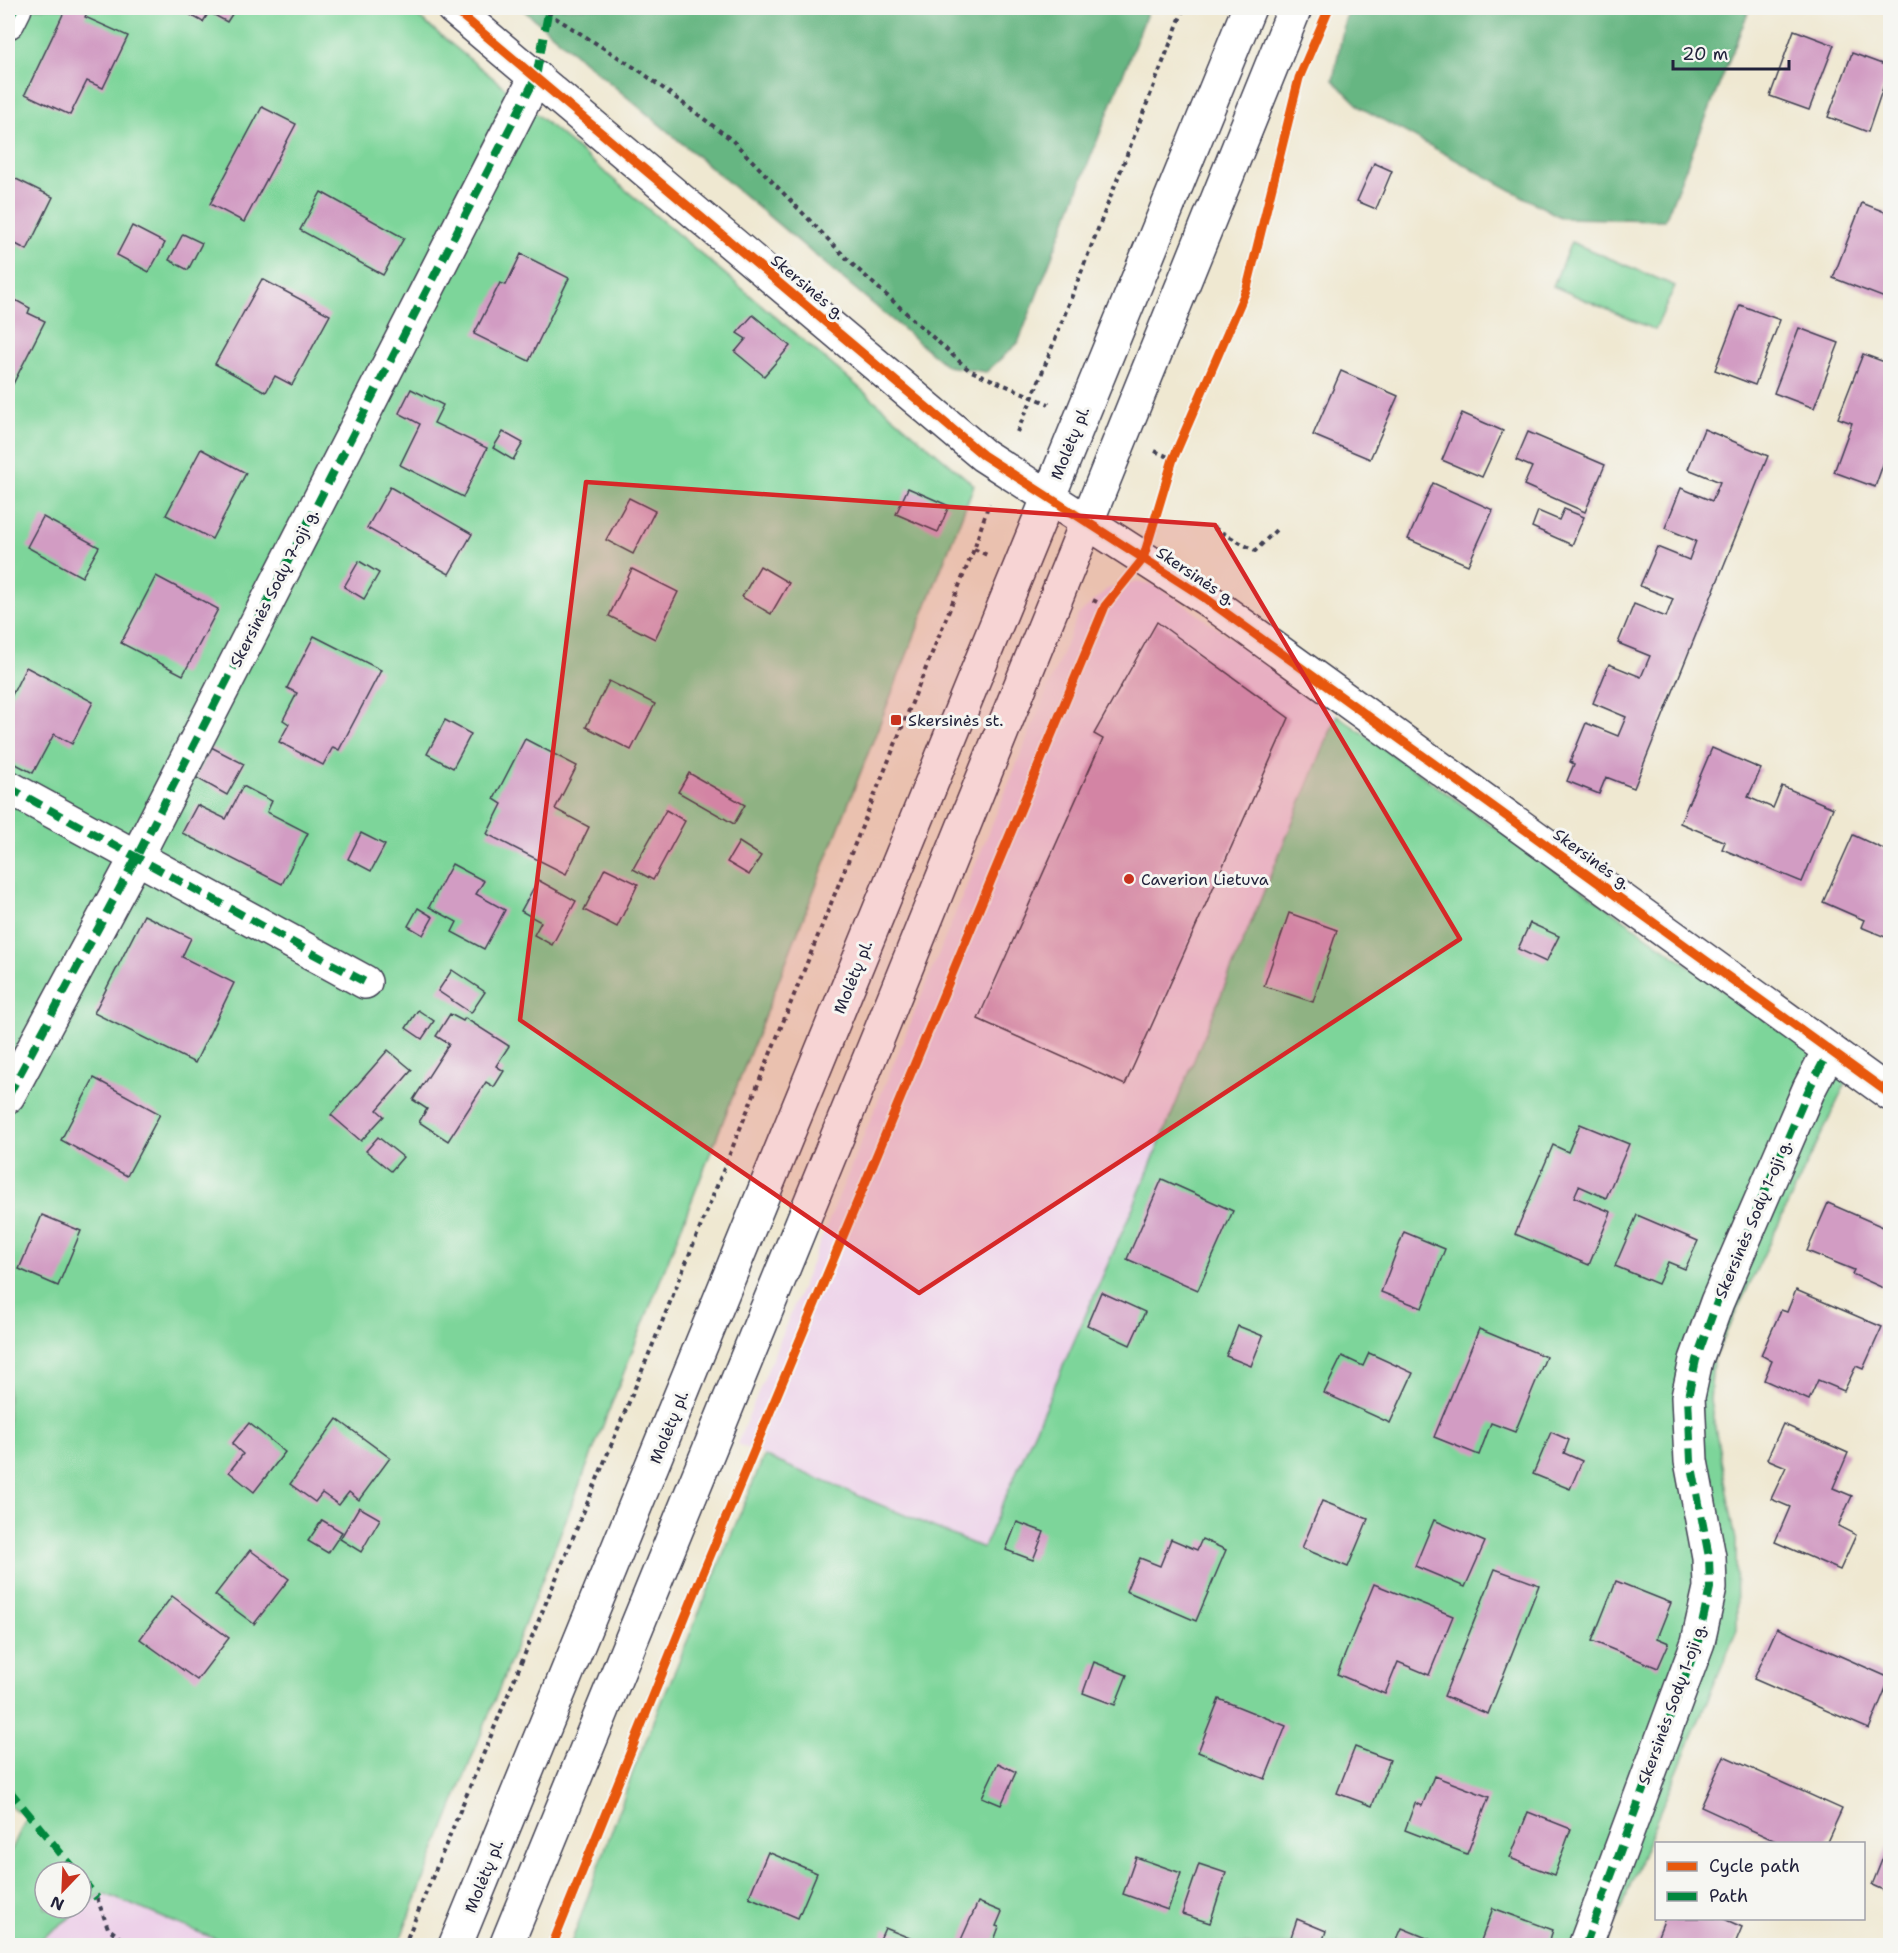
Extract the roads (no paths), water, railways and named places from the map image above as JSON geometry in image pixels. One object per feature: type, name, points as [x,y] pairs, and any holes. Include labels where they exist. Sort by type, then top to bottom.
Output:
[{"type":"main road","points":[[8,22],[15,8]]},
{"type":"main road","name":"Skersinės g.","points":[[453,8],[983,455],[1205,598],[1890,1094]]},
{"type":"main road","name":"Molėtų pl.","points":[[455,1946],[1249,8]]},
{"type":"main road","points":[[506,1946],[885,1020],[1295,8]]},
{"type":"main road","name":"Skersinės Sodų 7-oji g.","points":[[8,1096],[136,858],[536,77]]},
{"type":"main road","points":[[8,787],[365,982]]},
{"type":"main road","name":"Skersinės Sodų 1-oji g.","points":[[1585,1946],[1698,1642],[1710,1588],[1709,1557],[1691,1461],[1689,1397],[1696,1360],[1717,1302],[1809,1089],[1829,1051]]},
{"type":"place","name":"Skersinės st.","points":[[896,720]]},
{"type":"place","name":"Caverion Lietuva","points":[[1129,879]]}]
